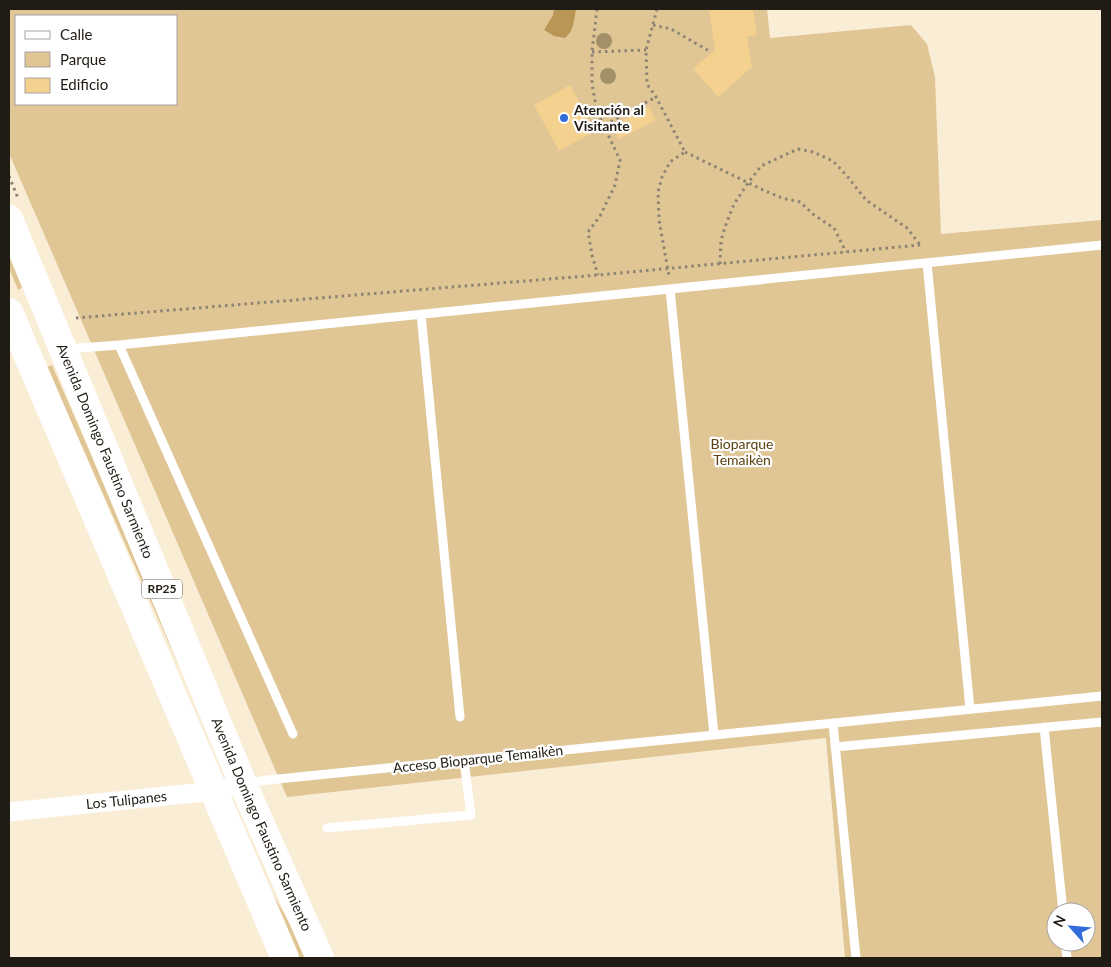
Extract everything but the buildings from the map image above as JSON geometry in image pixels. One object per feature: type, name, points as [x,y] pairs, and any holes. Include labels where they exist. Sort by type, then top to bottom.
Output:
[{"type":"main road","name":"Avenida Domingo Faustino Sarmiento","points":[[9,219],[244,784],[320,958]]},
{"type":"main road","name":"RP25","points":[[9,312],[285,958]]},
{"type":"street","name":"Los Tulipanes","points":[[9,812],[215,791],[244,784]]},
{"type":"lane","points":[[63,349],[119,345],[1102,245]]},
{"type":"lane","points":[[927,263],[970,709]]},
{"type":"lane","points":[[670,289],[714,735]]},
{"type":"lane","points":[[421,314],[460,717]]},
{"type":"lane","points":[[119,345],[292,734]]},
{"type":"lane","name":"Acceso Bioparque Temaikèn","points":[[244,784],[268,780],[1102,696]]},
{"type":"lane","points":[[835,747],[1102,722]]},
{"type":"lane","points":[[833,723],[856,958]]},
{"type":"lane","points":[[1044,728],[1061,902]]},
{"type":"lane","points":[[327,828],[471,815],[464,760]]},
{"type":"path","points":[[597,9],[592,52],[592,84],[597,111],[620,160],[615,185],[600,216],[588,232],[592,256],[598,275]]},
{"type":"path","points":[[657,9],[646,50],[647,84],[656,97],[685,152],[782,198],[800,202],[814,215],[834,228],[846,252]]},
{"type":"path","points":[[653,25],[671,28],[709,51]]},
{"type":"path","points":[[592,52],[646,50]]},
{"type":"path","points":[[605,125],[656,97]]},
{"type":"path","points":[[720,264],[721,241],[725,227],[734,204],[748,183],[761,166],[798,149],[813,152],[833,161],[866,200],[906,228],[925,254],[927,263]]},
{"type":"path","points":[[670,289],[658,192],[662,177],[670,162],[685,152]]},
{"type":"path","points":[[74,319],[920,246]]},
{"type":"green space","name":"Bioparque Temaikèn","points":[[9,9],[767,9],[770,38],[911,25],[927,44],[935,77],[941,234],[1102,220],[1102,958],[845,958],[826,738],[287,797],[9,153]]},
{"type":"green space","points":[[9,254],[23,287],[18,290],[9,268]]},
{"type":"green space","points":[[52,365],[223,758],[220,759],[47,367]]},
{"type":"green space","points":[[269,888],[292,927],[307,958],[298,958]]},
{"type":"shaded area","points":[[554,9],[576,9],[572,28],[565,38],[554,36],[544,30],[553,15]]},
{"type":"place","name":"Atención al Visitante","points":[[564,118]]}]
